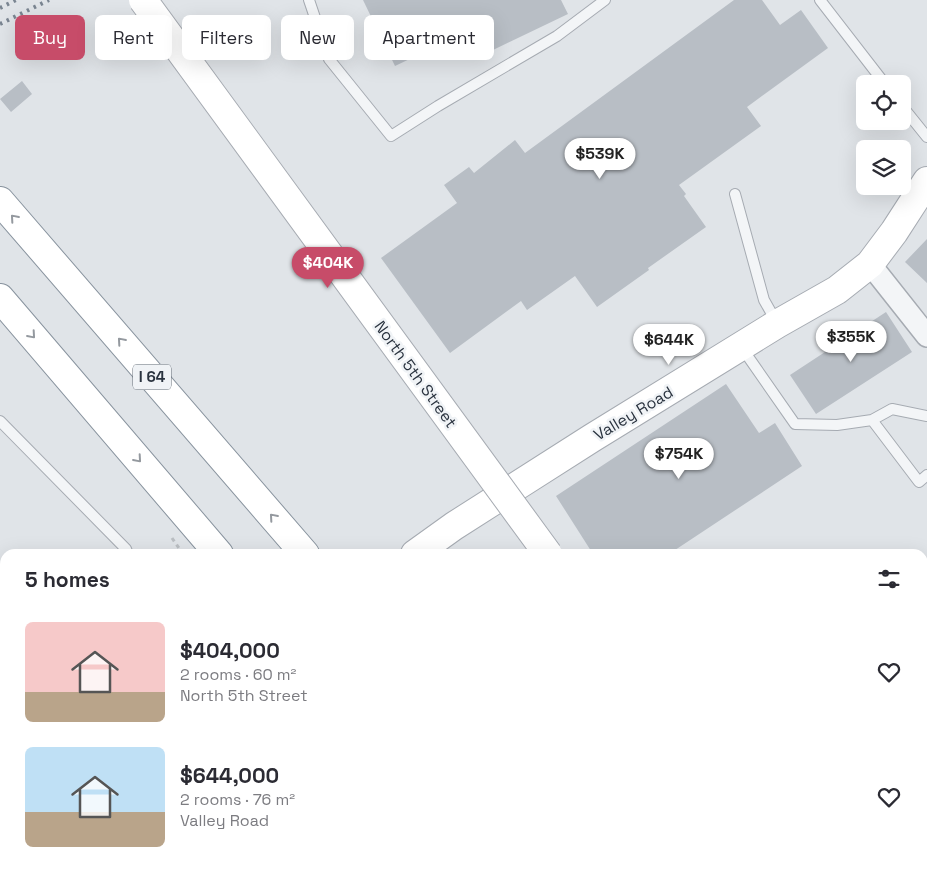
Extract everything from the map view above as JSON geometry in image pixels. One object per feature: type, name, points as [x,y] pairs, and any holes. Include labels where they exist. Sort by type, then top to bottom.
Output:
[{"type":"main road","name":"North 5th Street","points":[[143,0],[544,549]]},
{"type":"main road","name":"Valley Road","points":[[422,549],[454,526],[592,438],[777,324],[837,290],[870,264],[894,232],[927,181]]},
{"type":"main road","name":"I 64","points":[[0,201],[300,549]]},
{"type":"main road","points":[[0,298],[215,549]]},
{"type":"street","points":[[870,264],[927,336]]},
{"type":"lane","points":[[309,0],[329,59],[391,136],[557,36],[605,0]]},
{"type":"lane","points":[[820,0],[878,75]]},
{"type":"lane","points":[[911,117],[927,137]]},
{"type":"lane","points":[[735,194],[764,300],[777,324]]},
{"type":"lane","points":[[741,347],[795,424],[837,425],[872,420],[892,410],[927,416]]},
{"type":"lane","points":[[872,420],[920,482],[927,475]]},
{"type":"lane","points":[[0,421],[125,549]]},
{"type":"building","points":[[363,0],[561,0],[568,14],[494,50],[494,15],[370,15]]},
{"type":"building","points":[[734,0],[762,0],[780,25],[801,10],[828,48],[747,107],[761,126],[679,185],[686,194],[684,196],[706,227],[597,307],[575,276],[527,310],[521,301],[450,353],[381,258],[457,203],[444,185],[469,167],[474,173],[515,140],[525,153]]},
{"type":"building","points":[[392,60],[408,60],[395,66]]},
{"type":"building","points":[[22,81],[32,94],[11,112],[0,99]]},
{"type":"building","points":[[927,239],[927,283],[905,262]]},
{"type":"building","points":[[886,312],[912,352],[816,414],[790,375]]},
{"type":"building","points":[[726,384],[759,433],[775,423],[802,466],[677,549],[590,549],[556,496]]},
{"type":"railway","points":[[0,8],[16,0]]},
{"type":"railway","points":[[0,24],[49,0]]}]
